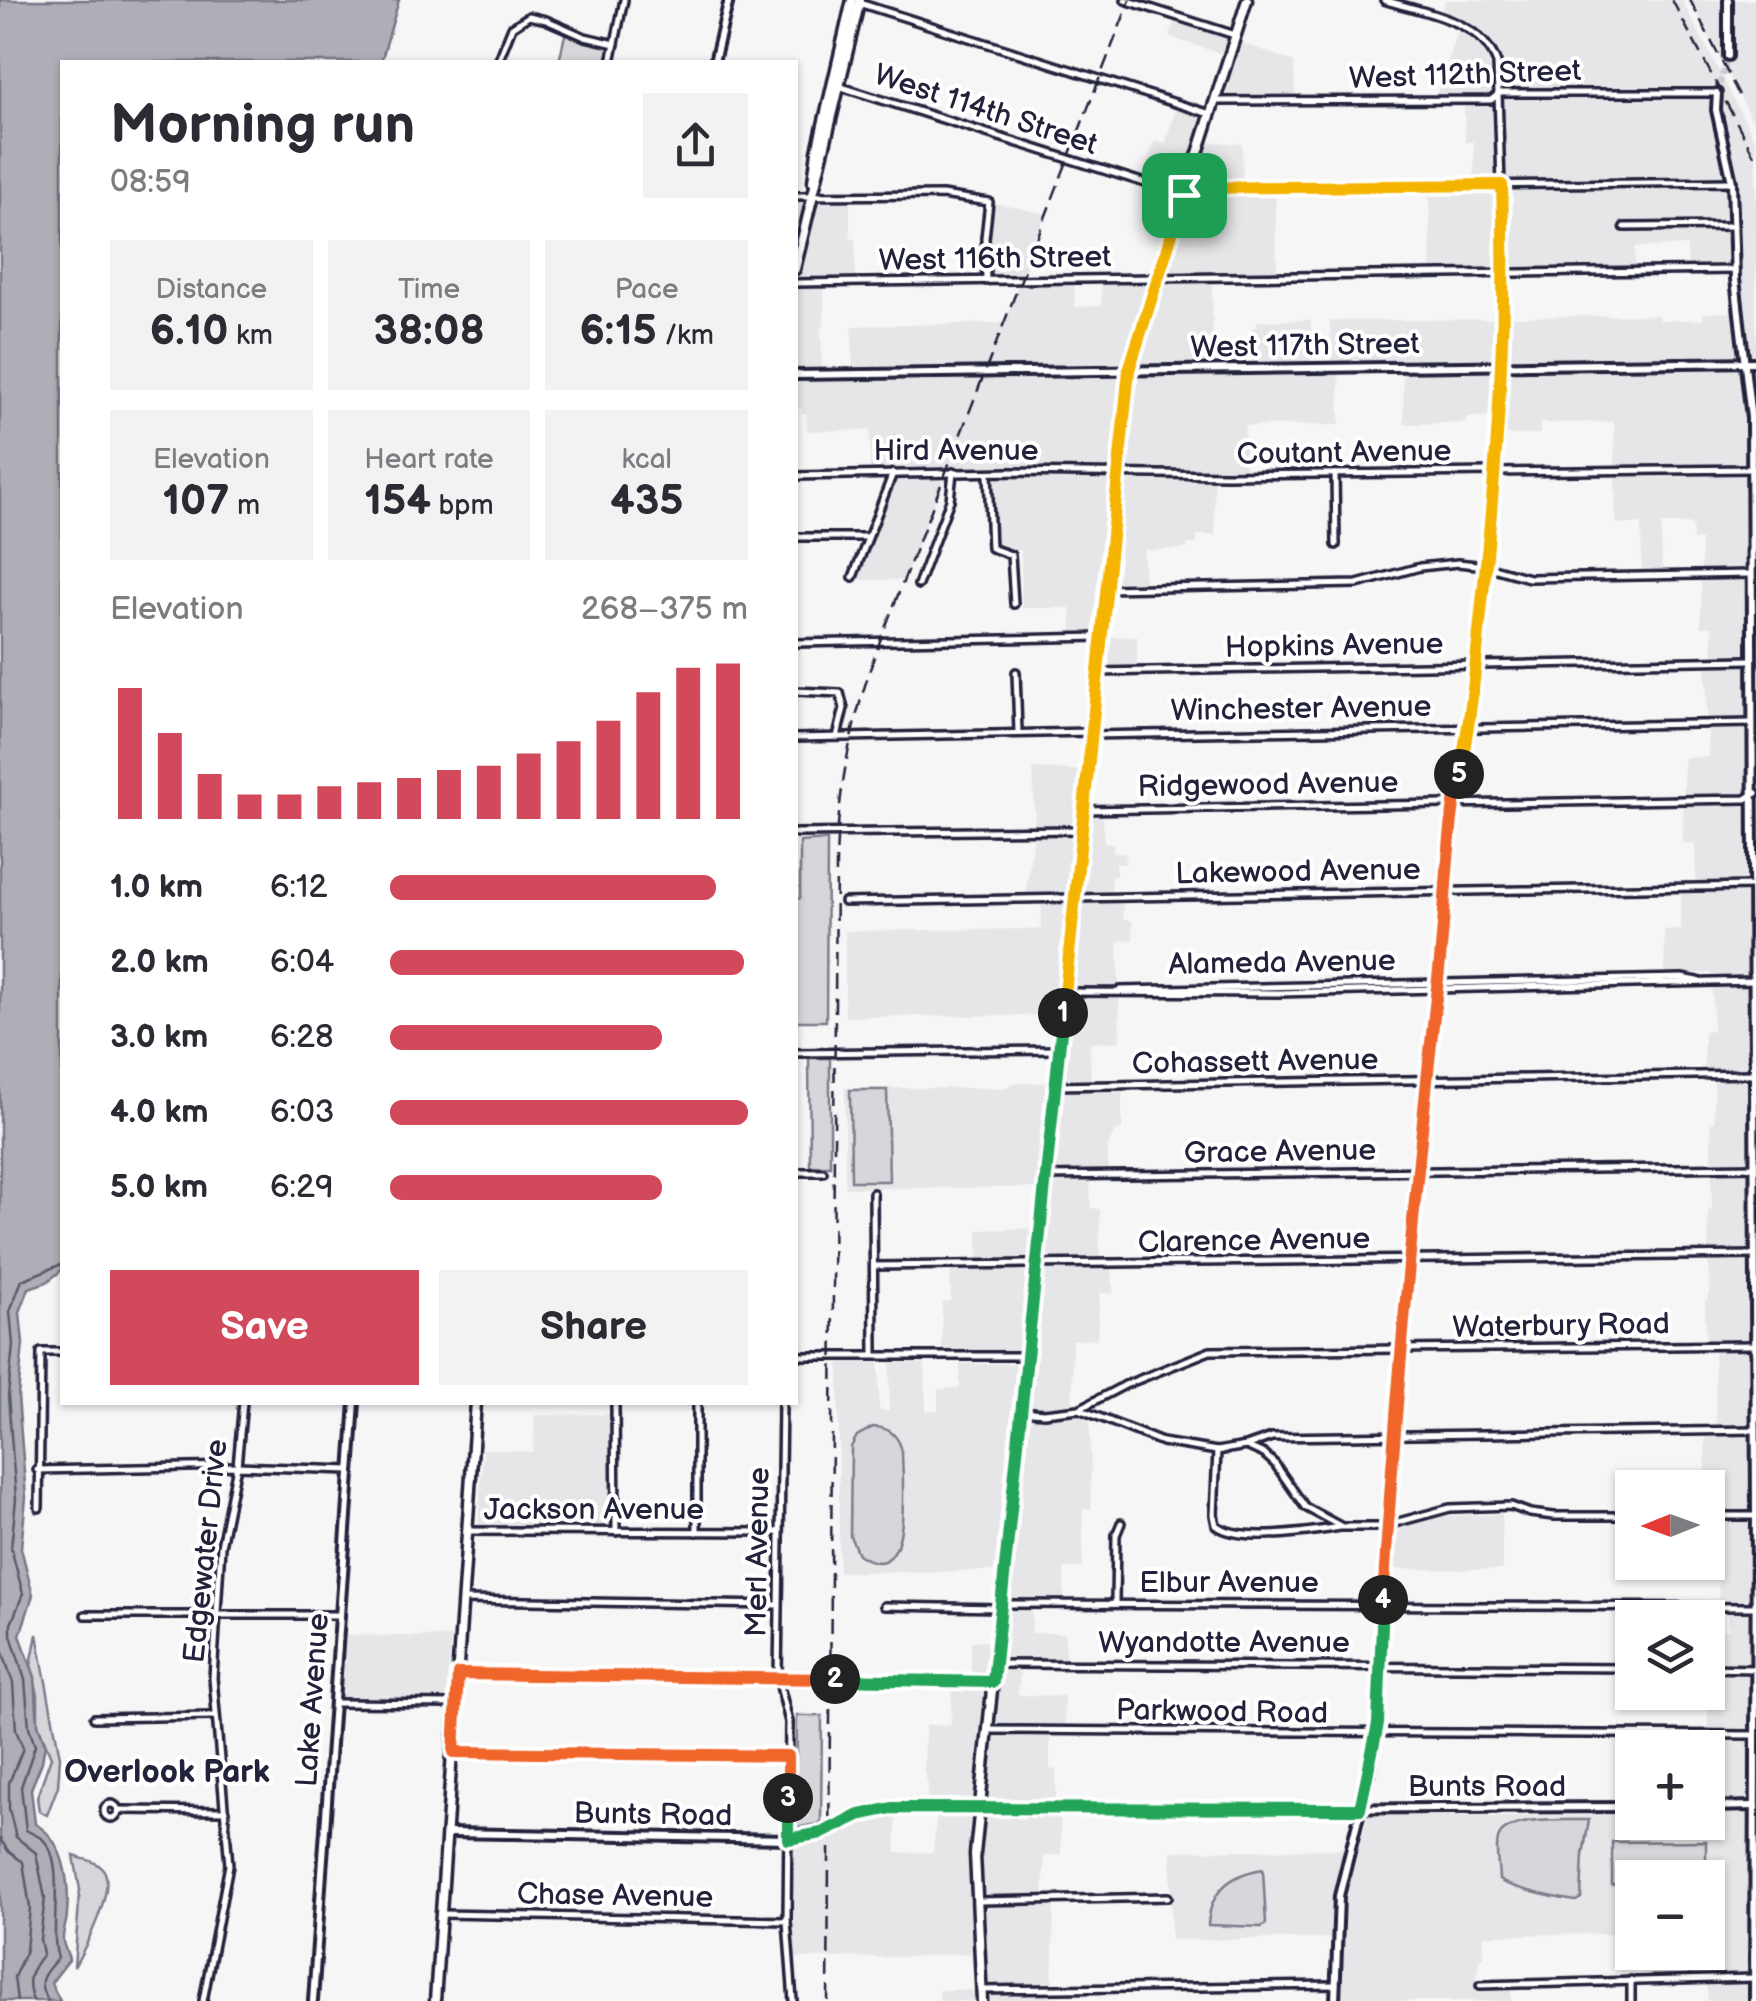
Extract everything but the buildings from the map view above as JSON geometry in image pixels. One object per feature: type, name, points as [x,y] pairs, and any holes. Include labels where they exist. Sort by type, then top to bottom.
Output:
[{"type":"main road","points":[[982,2001],[974,1872],[1129,370],[1247,0]]},
{"type":"main road","points":[[798,255],[855,1]]},
{"type":"main road","points":[[435,2001],[476,1405]]},
{"type":"street","points":[[611,60],[624,0]]},
{"type":"street","points":[[714,60],[729,0]]},
{"type":"street","points":[[1125,0],[1235,35]]},
{"type":"street","points":[[1335,2001],[1339,1896],[1376,1735],[1382,1606],[1416,1172],[1454,803],[1476,665],[1496,472],[1502,365],[1500,94],[1494,55],[1482,38],[1466,26],[1384,0]]},
{"type":"street","points":[[1728,0],[1728,56]]},
{"type":"street","points":[[855,1],[1210,114]]},
{"type":"street","points":[[499,60],[512,27],[529,16],[615,44]]},
{"type":"street","name":"West 114th Street","points":[[836,85],[1185,191],[1732,182]]},
{"type":"street","points":[[1717,93],[1716,110],[1732,182],[1735,270],[1750,394],[1755,862],[1754,2001]]},
{"type":"street","name":"West 112th Street","points":[[1215,102],[1717,93]]},
{"type":"street","points":[[798,196],[942,195],[989,202],[986,281]]},
{"type":"street","points":[[1624,227],[1734,226]]},
{"type":"street","name":"West 116th Street","points":[[798,282],[1735,270]]},
{"type":"street","name":"West 117th Street","points":[[798,375],[1756,362]]},
{"type":"street","name":"Coutant Avenue","points":[[1118,473],[1750,469]]},
{"type":"street","points":[[918,585],[950,500],[953,472]]},
{"type":"street","points":[[988,472],[991,548],[1011,555],[1014,604]]},
{"type":"street","points":[[853,578],[893,473]]},
{"type":"street","name":"Hird Avenue","points":[[798,476],[1118,473]]},
{"type":"street","points":[[1335,474],[1336,545]]},
{"type":"street","points":[[798,537],[868,537]]},
{"type":"street","points":[[1106,589],[1357,584],[1458,563],[1529,578],[1751,574]]},
{"type":"street","points":[[798,643],[1101,637]]},
{"type":"street","name":"Hopkins Avenue","points":[[1097,672],[1751,660]]},
{"type":"street","points":[[1016,672],[1018,732]]},
{"type":"street","points":[[798,691],[840,693],[844,704],[837,736]]},
{"type":"street","name":"Winchester Avenue","points":[[798,738],[1754,719]]},
{"type":"street","name":"Ridgewood Avenue","points":[[1084,810],[1746,799],[1754,794]]},
{"type":"street","points":[[798,833],[1081,830]]},
{"type":"street","name":"Lakewood Avenue","points":[[844,902],[1754,886]]},
{"type":"street","name":"Alameda Avenue","points":[[1065,992],[1682,978],[1754,981]]},
{"type":"street","points":[[798,1053],[1059,1050]]},
{"type":"street","name":"Cohassett Avenue","points":[[1056,1086],[1755,1073]]},
{"type":"street","name":"Grace Avenue","points":[[1046,1176],[1755,1167]]},
{"type":"street","points":[[798,1172],[823,1172]]},
{"type":"street","points":[[873,1193],[874,1354]]},
{"type":"street","name":"Clarence Avenue","points":[[874,1266],[1755,1256]]},
{"type":"street","name":"Waterbury Road","points":[[1021,1412],[1079,1409],[1210,1351],[1755,1349]]},
{"type":"street","points":[[39,1508],[41,1352],[60,1352]]},
{"type":"street","points":[[798,1356],[1027,1356]]},
{"type":"street","name":"Edgewater Drive","points":[[203,2001],[228,1874],[213,1678],[222,1546],[237,1466],[242,1405]]},
{"type":"street","name":"Lake Avenue","points":[[313,2001],[355,1405]]},
{"type":"street","points":[[615,1405],[616,1532]]},
{"type":"street","points":[[696,1532],[697,1405]]},
{"type":"street","name":"Merl Avenue","points":[[782,1405],[778,1678],[789,1722],[788,1921],[793,2001]]},
{"type":"street","points":[[1079,1409],[1162,1442],[1217,1450],[1266,1439],[1756,1430]]},
{"type":"street","points":[[1264,1454],[1266,1439]]},
{"type":"street","points":[[1246,1446],[1276,1464],[1304,1507],[1342,1527]]},
{"type":"street","points":[[1217,1450],[1214,1514],[1216,1524],[1226,1533],[1388,1524],[1450,1508],[1511,1506],[1530,1514],[1615,1516]]},
{"type":"street","points":[[37,1470],[237,1466],[350,1470]]},
{"type":"street","points":[[1316,1531],[1318,1514]]},
{"type":"street","points":[[1725,1516],[1756,1516]]},
{"type":"street","points":[[1115,1603],[1116,1535],[1121,1523]]},
{"type":"street","name":"Jackson Avenue","points":[[467,1530],[780,1532]]},
{"type":"street","points":[[463,1600],[778,1604]]},
{"type":"street","name":"Elbur Avenue","points":[[884,1606],[1756,1604]]},
{"type":"street","points":[[85,1615],[340,1616]]},
{"type":"street","name":"Wyandotte Avenue","points":[[995,1664],[1615,1668]]},
{"type":"street","points":[[1725,1668],[1756,1668]]},
{"type":"street","points":[[458,1674],[993,1682]]},
{"type":"street","points":[[334,1703],[456,1704]]},
{"type":"street","points":[[94,1718],[215,1716]]},
{"type":"street","name":"Parkwood Road","points":[[988,1730],[1755,1735]]},
{"type":"street","points":[[454,1752],[788,1756]]},
{"type":"street","points":[[1725,1807],[1756,1806]]},
{"type":"street","name":"Bunts Road","points":[[448,1833],[788,1839],[822,1833],[859,1815],[880,1810],[1615,1807]]},
{"type":"street","points":[[118,1810],[225,1810]]},
{"type":"street","points":[[976,1901],[1168,1897]]},
{"type":"street","name":"Chase Avenue","points":[[441,1914],[788,1921]]},
{"type":"street","points":[[1480,1985],[1754,1978]]},
{"type":"street","points":[[1631,1980],[1631,2001]]},
{"type":"street","points":[[982,1990],[1336,1985]]},
{"type":"shaded area","points":[[1445,0],[1682,0],[1756,142],[1756,2001],[1708,2001],[1705,1970],[1725,1970],[1725,1860],[1615,1860],[1615,1934],[1484,1935],[1484,1957],[1480,1958],[1476,1988],[1511,1989],[1511,2001],[1342,2001],[1342,1938],[1171,1940],[1171,1851],[1337,1849],[1359,1845],[1369,1814],[1615,1815],[1615,1840],[1725,1840],[1725,1730],[1708,1730],[1708,1710],[1725,1710],[1725,1631],[1729,1630],[1729,1607],[1725,1607],[1725,1600],[1719,1600],[1718,1580],[1725,1580],[1725,1470],[1706,1470],[1705,1429],[1716,1428],[1714,1347],[1706,1347],[1705,1300],[1709,1299],[1708,1211],[1712,1210],[1714,1080],[1704,1080],[1704,1031],[1713,1030],[1712,973],[1665,973],[1664,930],[1681,930],[1681,886],[1696,885],[1695,844],[1683,843],[1684,757],[1708,757],[1706,659],[1713,659],[1712,627],[1701,627],[1701,540],[1693,540],[1692,524],[1661,524],[1662,575],[1642,575],[1641,524],[1616,524],[1614,422],[1540,423],[1540,434],[1505,435],[1505,365],[1331,367],[1330,321],[1497,319],[1503,364],[1511,355],[1510,317],[1658,315],[1659,320],[1703,320],[1703,313],[1738,312],[1735,270],[1688,271],[1687,246],[1635,247],[1635,272],[1431,275],[1429,185],[1474,184],[1474,142],[1465,142],[1464,100],[1434,100],[1460,25],[1440,18]]},
{"type":"shaded area","points":[[1690,0],[1756,0],[1756,127],[1731,80]]},
{"type":"shaded area","points":[[1176,16],[1235,35],[1234,40],[1294,62],[1295,100],[1215,101],[1228,56],[1169,37]]},
{"type":"shaded area","points":[[566,30],[615,44],[611,60],[559,60]]},
{"type":"shaded area","points":[[1177,104],[1211,114],[1202,141],[1242,144],[1243,187],[1275,187],[1277,277],[1212,278],[1213,369],[1129,370],[1101,637],[1072,638],[1071,608],[1022,608],[1021,550],[993,551],[992,473],[946,473],[904,580],[852,580],[893,474],[870,474],[870,430],[807,431],[806,413],[798,408],[798,196],[850,196],[856,282],[824,283],[821,327],[822,375],[853,374],[852,326],[1004,323],[1020,281],[986,281],[989,202],[1046,214],[1021,280],[1074,279],[1075,307],[1101,306],[1101,279],[1159,278],[1183,195],[1141,182],[1154,141],[1165,144]]},
{"type":"shaded area","points":[[1311,320],[1311,368],[1252,369],[1252,328],[1257,327],[1257,321]]},
{"type":"shaded area","points":[[1496,372],[1496,416],[1467,417],[1466,423],[1404,424],[1403,373]]},
{"type":"shaded area","points":[[1339,374],[1340,425],[1245,426],[1245,471],[1124,471],[1135,377]]},
{"type":"shaded area","points":[[1214,479],[1215,535],[1197,535],[1197,544],[1187,544],[1187,549],[1144,550],[1144,582],[1113,582],[1124,481]]},
{"type":"shaded area","points":[[1137,636],[1137,674],[1103,674],[1107,637]]},
{"type":"shaded area","points":[[1033,768],[1087,771],[1081,830],[1035,830]]},
{"type":"shaded area","points":[[1103,815],[1104,843],[1113,843],[1113,853],[1125,853],[1126,864],[1116,864],[1116,876],[1111,876],[1111,899],[1123,900],[1123,920],[1132,920],[1133,940],[1118,941],[1120,1041],[1090,1043],[1091,1092],[1122,1092],[1122,1130],[1116,1131],[1108,1145],[1108,1178],[1090,1179],[1091,1208],[1100,1209],[1100,1259],[1112,1260],[1113,1293],[1100,1293],[1097,1339],[1072,1340],[1073,1413],[1090,1416],[1091,1509],[1083,1509],[1083,1568],[1064,1568],[1064,1608],[1032,1608],[1032,1633],[1065,1633],[1066,1668],[1020,1668],[1018,1695],[1064,1696],[1065,1735],[1050,1735],[1050,1769],[1056,1770],[1061,1855],[1044,1856],[1043,1903],[1054,1904],[1052,2001],[940,2001],[939,1990],[974,1990],[971,1953],[794,1958],[794,1843],[831,1835],[869,1817],[896,1811],[896,1853],[933,1852],[937,1808],[926,1807],[925,1725],[951,1725],[952,1679],[971,1679],[971,1641],[992,1641],[1021,1352],[942,1352],[942,1302],[951,1301],[950,1263],[978,1263],[978,1230],[1045,1228],[1088,816]]},
{"type":"shaded area","points":[[1075,834],[1056,1015],[845,1017],[845,931],[1041,929],[1042,895],[1025,896],[1034,835]]},
{"type":"shaded area","points":[[827,840],[826,1021],[798,1021],[800,842]]},
{"type":"shaded area","points":[[809,1058],[830,1058],[830,1166],[810,1166]]},
{"type":"shaded area","points":[[1012,1083],[1046,1083],[1037,1188],[845,1188],[845,1088],[1008,1088]]},
{"type":"shaded area","points":[[850,1090],[887,1090],[889,1181],[851,1181]]},
{"type":"shaded area","points":[[839,1363],[879,1363],[879,1410],[889,1411],[890,1363],[925,1363],[926,1411],[938,1410],[938,1389],[960,1388],[960,1364],[1016,1364],[994,1571],[839,1572]]},
{"type":"shaded area","points":[[612,1414],[614,1529],[478,1527],[483,1449],[533,1452],[535,1415]]},
{"type":"shaded area","points":[[873,1427],[888,1431],[898,1441],[903,1484],[897,1546],[889,1558],[876,1562],[858,1554],[850,1536],[851,1447],[857,1436]]},
{"type":"shaded area","points":[[1502,1514],[1502,1570],[1393,1569],[1399,1528],[1439,1516]]},
{"type":"shaded area","points":[[37,1634],[60,1757],[58,1786],[47,1815],[39,1811],[37,1797],[51,1757],[38,1725],[38,1695],[31,1665]]},
{"type":"shaded area","points":[[344,1635],[451,1637],[446,1701],[339,1700]]},
{"type":"shaded area","points":[[797,1716],[822,1716],[821,1823],[796,1828]]},
{"type":"shaded area","points":[[1589,1820],[1581,1898],[1576,1901],[1548,1896],[1499,1880],[1497,1844],[1503,1831],[1525,1823]]},
{"type":"shaded area","points":[[1706,1841],[1706,1860],[1615,1860],[1612,1885],[1612,1842]]},
{"type":"shaded area","points":[[74,1856],[103,1869],[106,1889],[98,1918],[74,1967],[80,1890]]},
{"type":"shaded area","points":[[1263,1869],[1266,1924],[1208,1925],[1213,1903],[1224,1886],[1241,1875]]},
{"type":"water","points":[[0,0],[399,0],[382,60],[60,60],[60,1272],[47,1282],[29,1288],[20,1312],[23,1344],[18,1396],[26,1498],[21,1548],[33,1595],[20,1635],[35,1677],[38,1725],[45,1744],[31,1789],[35,1824],[53,1840],[63,1863],[67,1917],[63,1941],[69,1960],[51,1983],[60,2001],[0,2001]]},
{"type":"tunnel","points":[[1717,93],[1728,56]]},
{"type":"railway","points":[[828,2001],[836,863],[844,778],[862,696],[880,641],[1130,0]]},
{"type":"railway","points":[[1672,0],[1756,159]]},
{"type":"railway","points":[[1690,0],[1740,97]]},
{"type":"district","name":"Overlook Park","points":[[167,1771]]},
{"type":"route","points":[[1502,185],[1504,339],[1500,424],[1476,665],[1454,803],[1416,1172],[1387,1531],[1380,1708],[1360,1809],[892,1808],[859,1815],[822,1833],[788,1839],[788,1756],[454,1752],[458,1674],[993,1682],[1129,370],[1184,195],[1186,188],[1502,185]]}]
